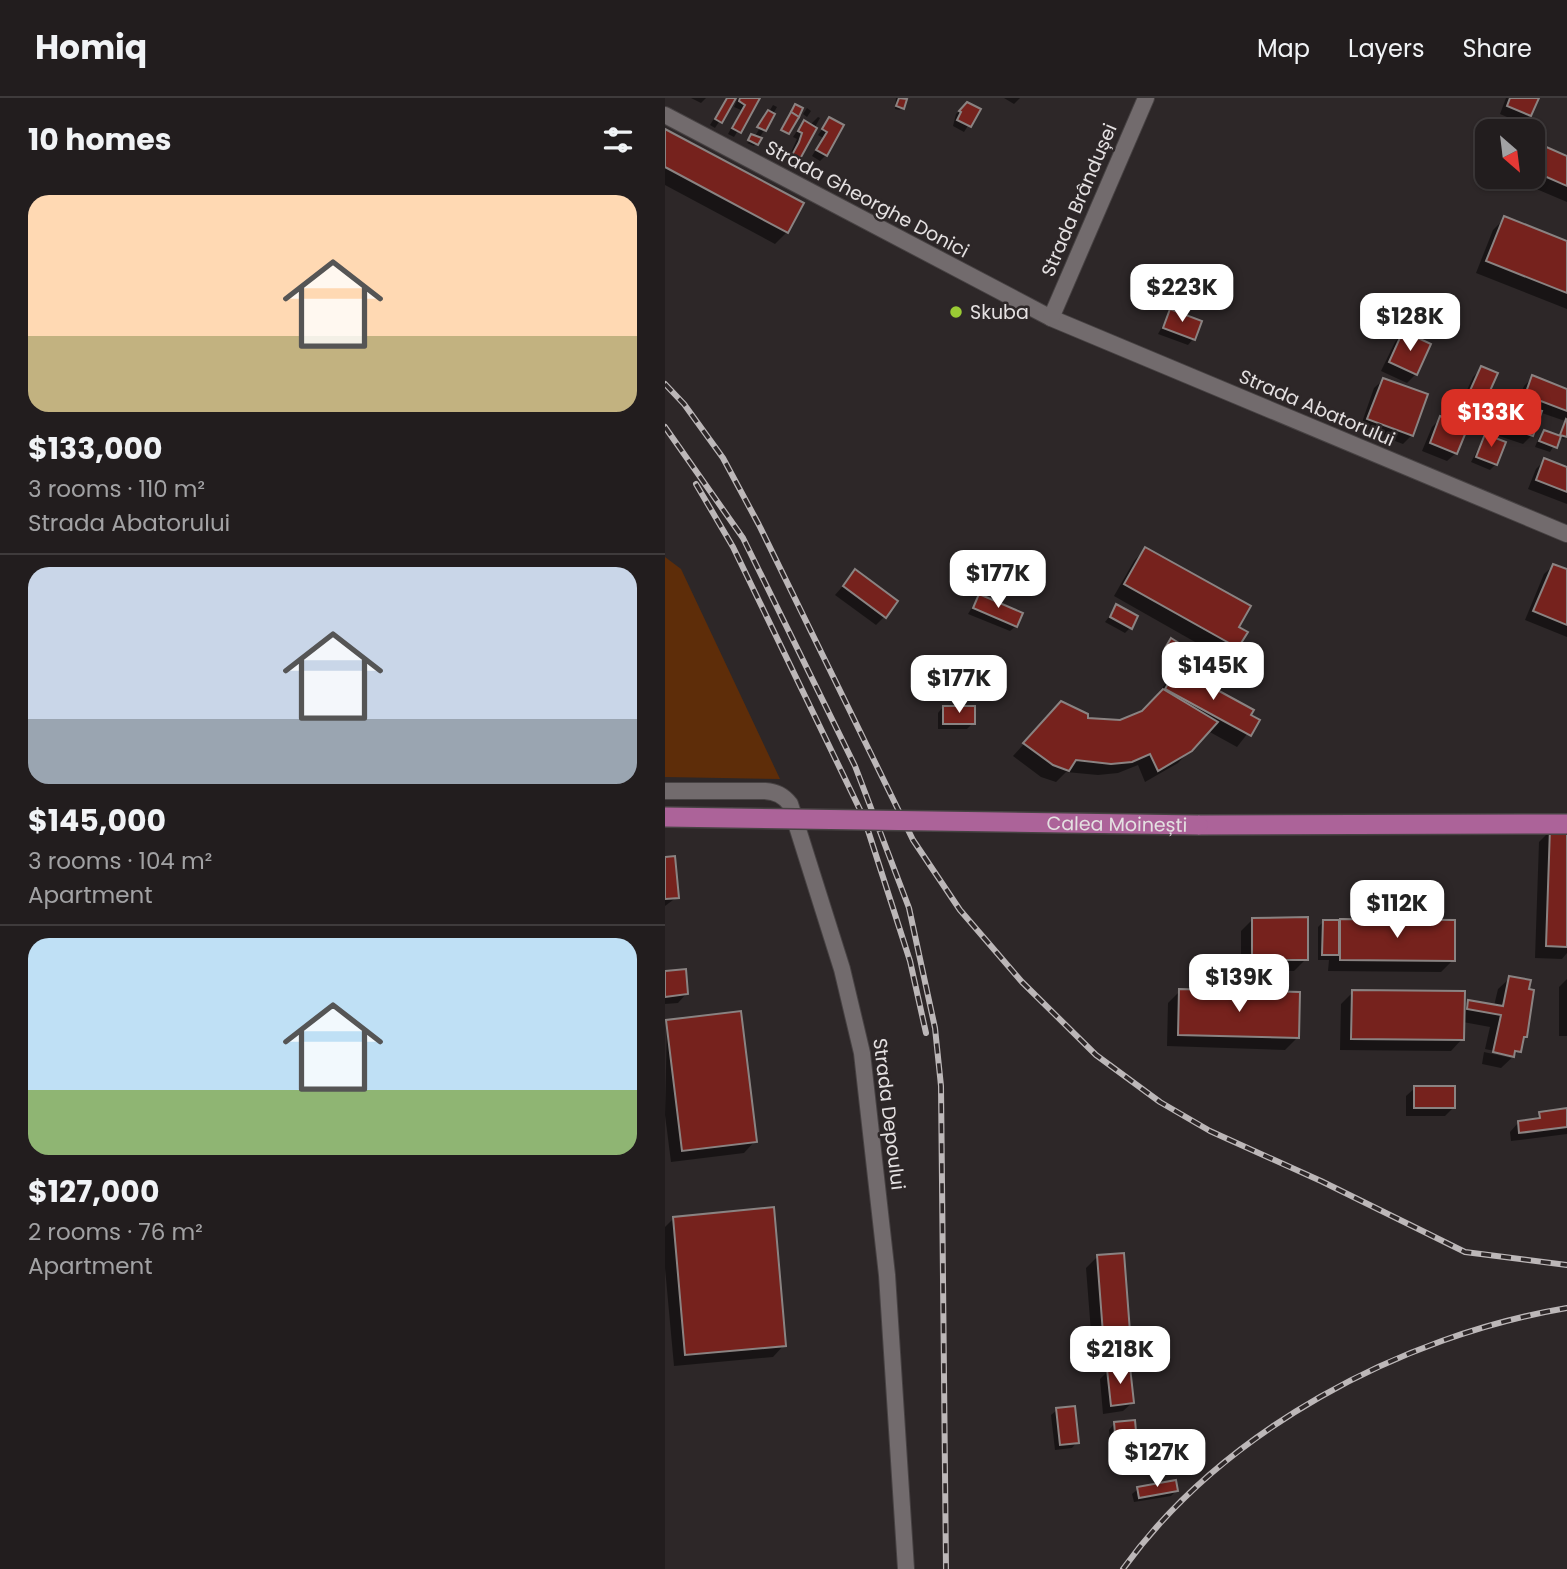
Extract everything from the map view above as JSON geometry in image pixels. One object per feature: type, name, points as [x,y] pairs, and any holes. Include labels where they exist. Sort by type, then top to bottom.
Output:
[{"type":"main road","name":"Calea Moinești","points":[[665,817],[1198,825],[1567,824]]},
{"type":"street","name":"Strada Brândușei","points":[[1051,318],[1146,98]]},
{"type":"street","name":"Strada Gheorghe Donici","points":[[665,115],[1051,318]]},
{"type":"street","name":"Strada Abatorului","points":[[1051,318],[1567,534]]},
{"type":"street","name":"Strada Depoului","points":[[665,791],[765,791],[776,792],[785,798],[790,804],[842,968],[862,1053],[887,1275],[906,1569]]},
{"type":"shaded area","points":[[665,557],[681,569],[780,779],[665,777]]},
{"type":"building","points":[[727,98],[736,98],[722,123],[715,119]]},
{"type":"building","points":[[740,98],[760,98],[741,133],[732,128],[745,105],[739,101]]},
{"type":"building","points":[[899,98],[907,99],[904,109],[896,106]]},
{"type":"building","points":[[1510,98],[1539,98],[1531,116],[1507,106]]},
{"type":"building","points":[[967,102],[981,109],[971,127],[957,120],[961,112],[959,111]]},
{"type":"building","points":[[795,104],[803,108],[799,117],[791,112]]},
{"type":"building","points":[[768,110],[775,114],[766,131],[757,127]]},
{"type":"building","points":[[791,112],[799,117],[789,134],[781,130]]},
{"type":"building","points":[[829,117],[844,125],[827,156],[816,150],[827,132],[822,129]]},
{"type":"building","points":[[804,120],[817,128],[800,159],[792,155],[799,142],[802,133],[798,131]]},
{"type":"building","points":[[665,129],[804,203],[788,233],[665,167]]},
{"type":"building","points":[[751,134],[762,138],[758,145],[748,140]]},
{"type":"building","points":[[1545,146],[1567,156],[1567,186],[1545,176]]},
{"type":"building","points":[[1504,216],[1567,241],[1567,293],[1486,261]]},
{"type":"building","points":[[1170,309],[1202,321],[1195,340],[1163,328]]},
{"type":"building","points":[[1403,331],[1431,344],[1417,375],[1389,362]]},
{"type":"building","points":[[1481,366],[1498,373],[1477,420],[1460,413]]},
{"type":"building","points":[[1532,375],[1567,389],[1567,411],[1525,395]]},
{"type":"building","points":[[1383,378],[1428,394],[1413,436],[1367,419]]},
{"type":"building","points":[[1517,396],[1534,401],[1532,408],[1542,411],[1533,436],[1507,427]]},
{"type":"building","points":[[1440,416],[1468,427],[1457,454],[1430,443]]},
{"type":"building","points":[[1567,420],[1567,437],[1560,435]]},
{"type":"building","points":[[1544,430],[1561,436],[1557,448],[1539,441]]},
{"type":"building","points":[[1485,434],[1506,442],[1497,465],[1476,457]]},
{"type":"building","points":[[1544,458],[1567,467],[1567,492],[1536,480]]},
{"type":"building","points":[[1145,547],[1251,606],[1239,627],[1248,632],[1238,648],[1124,584]]},
{"type":"building","points":[[1553,564],[1567,569],[1567,625],[1533,611]]},
{"type":"building","points":[[855,569],[898,601],[886,618],[843,586]]},
{"type":"building","points":[[979,594],[1023,613],[1017,627],[973,608]]},
{"type":"building","points":[[1116,604],[1138,616],[1132,629],[1110,617]]},
{"type":"building","points":[[1171,638],[1187,648],[1182,657],[1165,648]]},
{"type":"building","points":[[1177,668],[1254,710],[1251,715],[1260,720],[1251,736],[1165,689]]},
{"type":"building","points":[[1163,689],[1218,722],[1192,751],[1158,771],[1150,754],[1132,762],[1111,764],[1076,760],[1069,771],[1053,765],[1023,743],[1061,701],[1088,714],[1088,718],[1120,720],[1142,711]]},
{"type":"building","points":[[943,706],[975,706],[975,724],[943,724]]},
{"type":"building","points":[[1550,828],[1567,828],[1567,947],[1546,946]]},
{"type":"building","points":[[675,856],[679,898],[665,899],[665,857]]},
{"type":"building","points":[[1308,917],[1308,960],[1252,960],[1252,918]]},
{"type":"building","points":[[1340,919],[1455,920],[1455,961],[1340,960]]},
{"type":"building","points":[[1323,920],[1339,920],[1339,955],[1322,955]]},
{"type":"building","points":[[686,969],[688,994],[665,997],[665,971]]},
{"type":"building","points":[[1509,976],[1531,980],[1529,989],[1534,990],[1527,1037],[1524,1037],[1521,1052],[1515,1051],[1514,1057],[1493,1052],[1501,1015],[1467,1009],[1468,1000],[1503,1006]]},
{"type":"building","points":[[1179,989],[1300,992],[1299,1038],[1178,1035]]},
{"type":"building","points":[[1352,990],[1465,991],[1464,1040],[1351,1039]]},
{"type":"building","points":[[741,1011],[757,1142],[682,1151],[666,1020]]},
{"type":"building","points":[[1414,1086],[1455,1086],[1455,1108],[1414,1108]]},
{"type":"building","points":[[1567,1108],[1567,1127],[1519,1133],[1518,1121],[1540,1118],[1539,1112]]},
{"type":"building","points":[[774,1207],[786,1346],[685,1355],[673,1217]]},
{"type":"building","points":[[1124,1253],[1132,1358],[1105,1360],[1097,1255]]},
{"type":"building","points":[[1130,1367],[1134,1403],[1111,1406],[1107,1369]]},
{"type":"building","points":[[1075,1406],[1079,1443],[1060,1445],[1056,1408]]},
{"type":"building","points":[[1135,1420],[1138,1454],[1117,1457],[1114,1422]]},
{"type":"building","points":[[1176,1480],[1178,1491],[1139,1498],[1137,1487]]},
{"type":"railway","points":[[665,384],[684,404],[723,458],[759,525],[913,840],[960,910],[1022,982],[1096,1055],[1160,1102],[1210,1131],[1321,1181],[1465,1252],[1567,1265]]},
{"type":"railway","points":[[665,427],[743,538],[855,766],[909,908],[935,1028],[941,1086],[946,1569]]},
{"type":"railway","points":[[696,484],[733,547],[864,818],[910,961],[926,1033]]},
{"type":"railway","points":[[1123,1569],[1164,1519],[1211,1474],[1264,1433],[1320,1397],[1380,1366],[1442,1341],[1504,1322],[1567,1308]]},
{"type":"place","name":"Skuba","points":[[956,312]]}]
